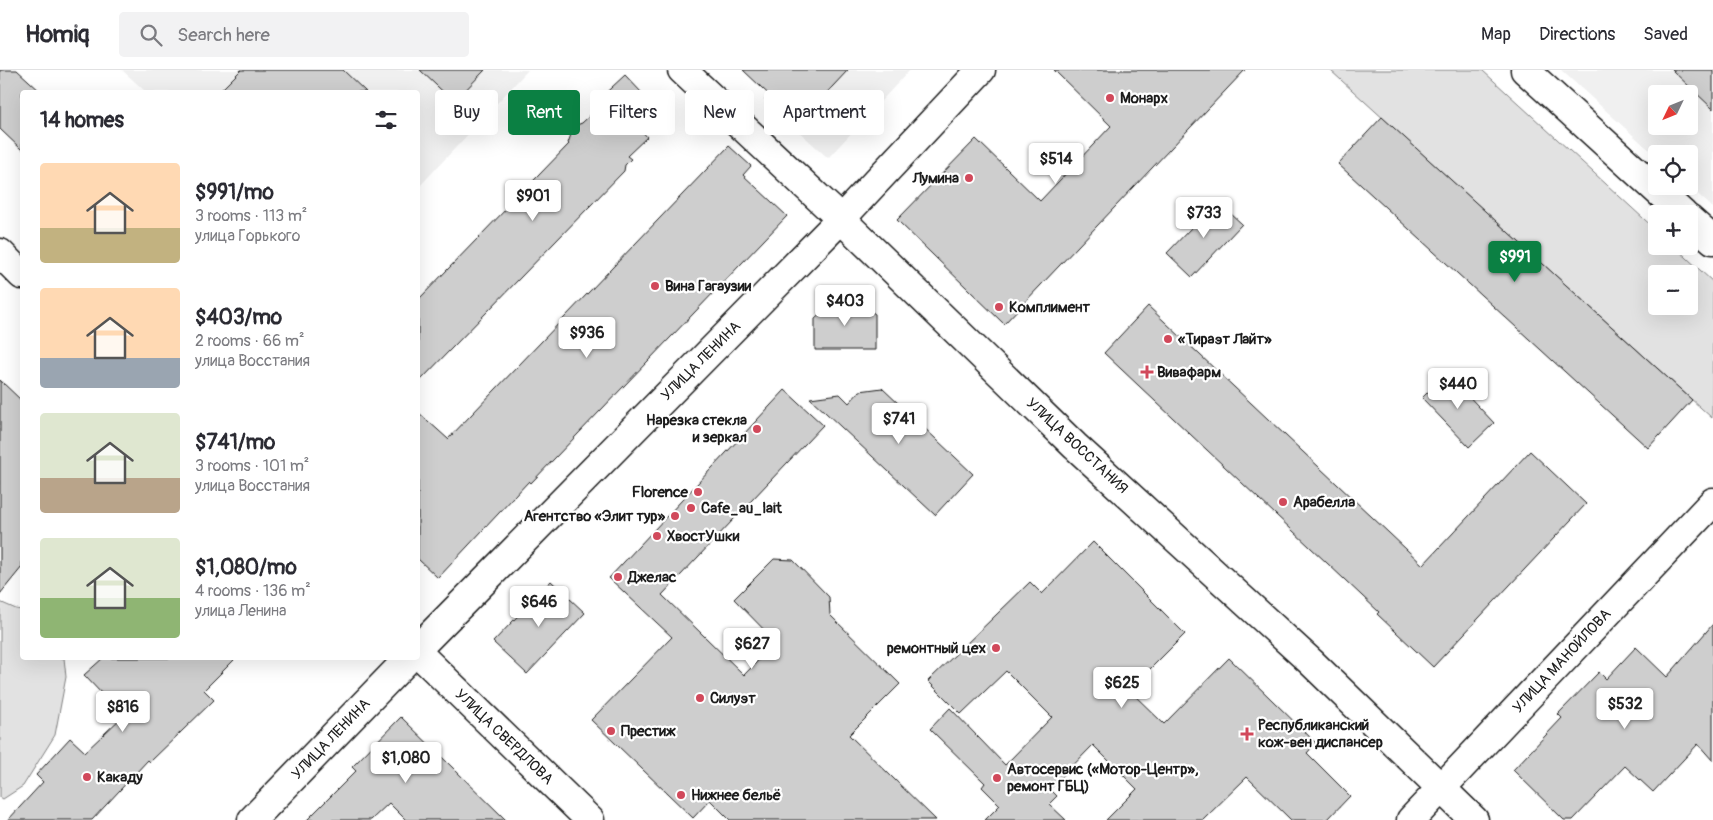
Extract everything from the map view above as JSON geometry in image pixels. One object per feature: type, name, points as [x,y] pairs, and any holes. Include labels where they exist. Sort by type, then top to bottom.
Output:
[{"type":"street","name":"УЛИЦА ВОССТАНИЯ","points":[[682,70],[841,219],[1014,388],[1311,662],[1474,820]]},
{"type":"street","name":"УЛИЦА ЛЕНИНА","points":[[420,646],[841,219],[981,70]]},
{"type":"street","points":[[1525,70],[1674,205]]},
{"type":"street","points":[[1698,226],[1713,240]]},
{"type":"street","points":[[0,253],[20,273]]},
{"type":"street","name":"УЛИЦА МАНОЙЛОВА","points":[[1411,820],[1713,502]]},
{"type":"street","name":"УЛИЦА СВЕРДЛОВА","points":[[420,655],[590,820]]},
{"type":"street","name":"УЛИЦА ЛЕНИНА","points":[[252,820],[407,660]]},
{"type":"shaded area","points":[[122,70],[528,70],[498,102],[498,90],[435,90],[435,135],[467,135],[420,186],[420,90],[144,90]]},
{"type":"shaded area","points":[[790,70],[910,70],[884,98],[884,90],[771,90]]},
{"type":"shaded area","points":[[1330,70],[1482,70],[1648,223],[1648,255],[1684,255],[1695,265],[1648,265],[1648,315],[1698,315],[1698,268],[1713,282],[1712,418]]},
{"type":"shaded area","points":[[1561,70],[1713,70],[1713,208],[1698,194],[1698,145],[1648,145],[1648,149]]},
{"type":"shaded area","points":[[803,135],[849,135],[828,158]]},
{"type":"shaded area","points":[[0,602],[20,610],[20,660],[64,660],[66,677],[55,735],[23,786],[3,799],[0,797]]},
{"type":"building","points":[[0,70],[17,70],[39,90],[20,90],[20,148],[0,129]]},
{"type":"building","points":[[241,70],[343,70],[364,90],[221,90]]},
{"type":"building","points":[[420,70],[485,70],[466,90],[441,90]]},
{"type":"building","points":[[743,70],[848,70],[829,90],[764,90]]},
{"type":"building","points":[[1054,70],[1245,70],[1004,324],[897,220],[976,139],[1040,201],[1111,126]]},
{"type":"building","points":[[1672,70],[1713,70],[1713,109],[1698,95],[1698,85],[1688,85]]},
{"type":"building","points":[[625,75],[639,90],[609,90]]},
{"type":"building","points":[[590,115],[590,135],[645,135],[647,137],[627,156],[631,159],[625,165],[624,171],[420,381],[420,298],[569,144],[571,135],[580,135],[580,124]]},
{"type":"building","points":[[1382,117],[1692,400],[1648,448],[1338,164]]},
{"type":"building","points":[[729,146],[751,166],[743,175],[787,216],[531,483],[529,481],[438,578],[420,561],[420,414],[448,439]]},
{"type":"building","points":[[1217,201],[1242,224],[1192,277],[1167,253]]},
{"type":"building","points":[[844,293],[875,314],[875,350],[815,350],[815,319]]},
{"type":"building","points":[[1148,306],[1423,565],[1530,451],[1586,504],[1433,667],[1377,614],[1379,612],[1104,353]]},
{"type":"building","points":[[1447,373],[1494,423],[1469,447],[1422,398]]},
{"type":"building","points":[[0,380],[20,399],[20,569],[0,594]]},
{"type":"building","points":[[882,388],[973,474],[935,515],[810,398],[840,394],[849,403],[860,391]]},
{"type":"building","points":[[785,390],[823,425],[662,595],[744,675],[776,642],[734,599],[774,559],[793,560],[829,597],[830,615],[900,684],[849,735],[936,820],[730,820],[710,800],[693,818],[591,720],[672,637],[609,578]]},
{"type":"building","points":[[1093,542],[1185,634],[1129,690],[1164,724],[1229,658],[1316,743],[1307,753],[1350,796],[1327,820],[1291,820],[1247,777],[1203,820],[1106,820],[1137,789],[1093,745],[1050,789],[1057,796],[1049,804],[1066,820],[985,820],[1000,805],[982,787],[985,783],[930,729],[950,708],[1005,765],[1052,717],[1006,671],[961,714],[928,681],[1030,582],[1042,594]]},
{"type":"building","points":[[551,581],[585,613],[527,674],[493,642]]},
{"type":"building","points":[[1713,624],[1713,761],[1698,744],[1653,792],[1625,766],[1573,820],[1564,820],[1513,770],[1562,718],[1558,714],[1599,672],[1606,679],[1636,647],[1667,677]]},
{"type":"building","points":[[101,660],[234,660],[204,690],[214,700],[150,762],[148,760],[92,820],[8,820],[43,782],[36,775],[70,738],[85,752],[123,716],[84,675]]},
{"type":"building","points":[[401,717],[506,820],[406,820],[389,803],[371,820],[307,820],[356,771],[352,767]]},
{"type":"place","name":"Монарх","points":[[1110,98]]},
{"type":"place","name":"Лумина","points":[[969,178]]},
{"type":"place","name":"Вина Гагаузии","points":[[655,286]]},
{"type":"place","name":"Комплимент","points":[[999,307]]},
{"type":"place","name":"«Тираэт Лайт»","points":[[1168,339]]},
{"type":"place","name":"Вивафарм","points":[[1147,372]]},
{"type":"place","name":"Нарезка стекла и зеркал","points":[[757,429]]},
{"type":"place","name":"Florence","points":[[698,492]]},
{"type":"place","name":"Арабелла","points":[[1283,502]]},
{"type":"place","name":"Cafe_au_lait","points":[[691,508]]},
{"type":"place","name":"Агентство «Элит тур»","points":[[675,516]]},
{"type":"place","name":"ХвостУшки","points":[[657,536]]},
{"type":"place","name":"Джелас","points":[[618,577]]},
{"type":"place","name":"ремонтный цех","points":[[996,648]]},
{"type":"place","name":"Силуэт","points":[[700,698]]},
{"type":"place","name":"Престиж","points":[[611,731]]},
{"type":"place","name":"Республиканский кож-вен диспансер","points":[[1247,734]]},
{"type":"place","name":"Какаду","points":[[87,777]]},
{"type":"place","name":"Автосервис («Мотор-Центр», ремонт ГБЦ)","points":[[997,778]]},
{"type":"place","name":"Нижнее бельё","points":[[681,795]]}]
